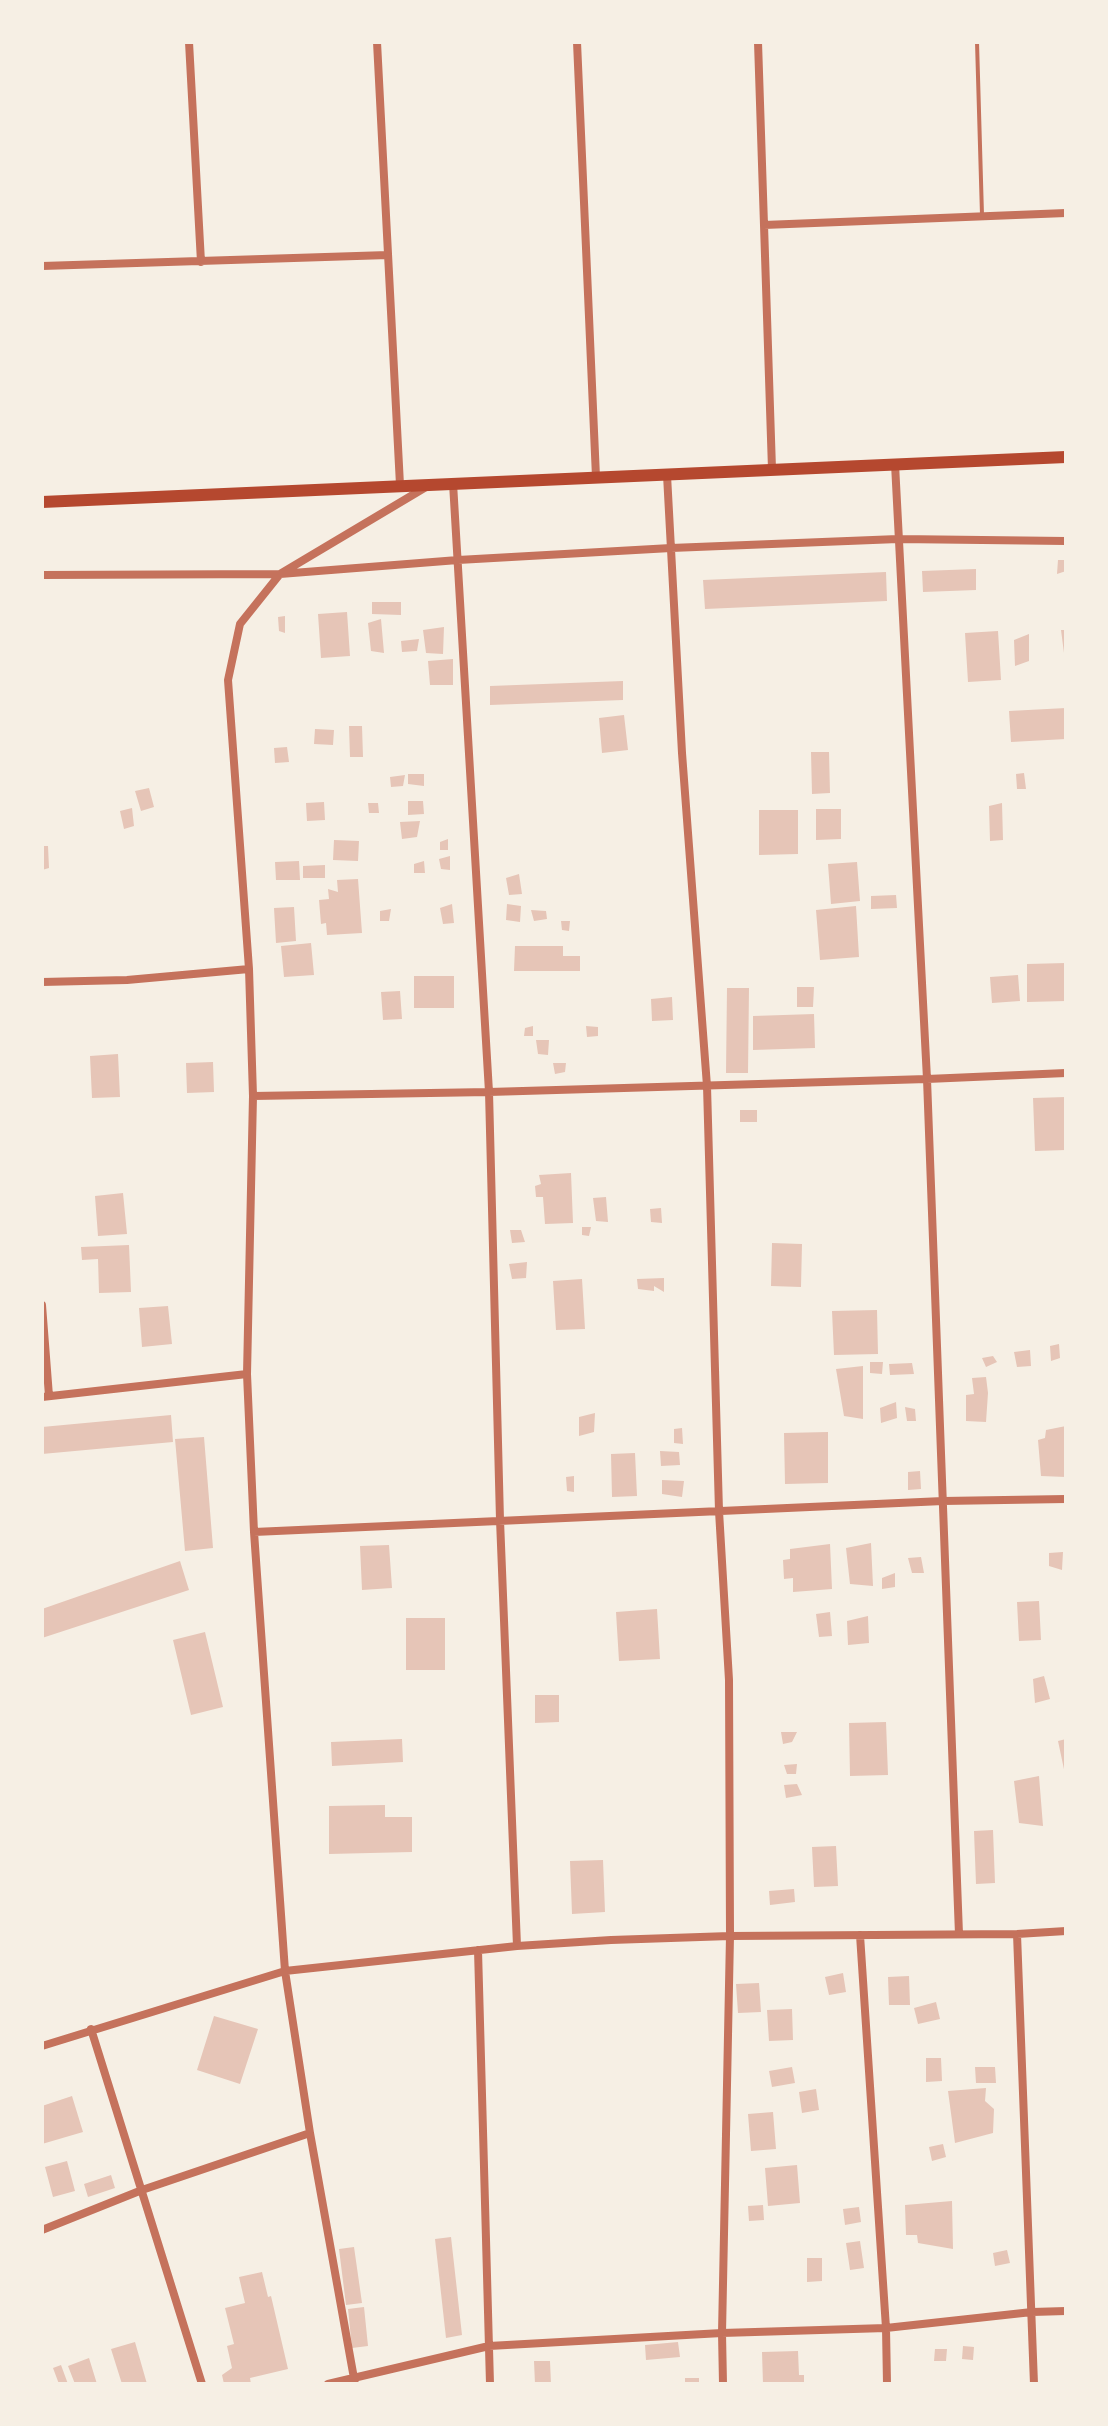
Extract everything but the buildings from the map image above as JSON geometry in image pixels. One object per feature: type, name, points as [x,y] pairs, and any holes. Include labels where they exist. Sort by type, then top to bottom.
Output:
[{"type":"main road","points":[[42,502],[1066,457]]},
{"type":"street","points":[[189,42],[201,262]]},
{"type":"street","points":[[377,42],[400,485]]},
{"type":"street","points":[[577,42],[596,477]]},
{"type":"street","points":[[758,42],[772,469]]},
{"type":"street","points":[[764,225],[1066,213]]},
{"type":"street","points":[[42,266],[388,255]]},
{"type":"street","points":[[895,464],[927,1079],[959,1934]]},
{"type":"street","points":[[667,475],[682,753],[707,1086],[719,1511],[729,1680],[730,1936],[723,2384]]},
{"type":"street","points":[[453,483],[489,1092],[500,1520],[517,1946]]},
{"type":"street","points":[[355,2381],[310,2133],[285,1971],[254,1532],[247,1374],[253,1096],[249,969],[228,680],[240,624],[280,574],[430,484]]},
{"type":"street","points":[[42,575],[280,574],[458,560],[898,539],[1066,541]]},
{"type":"street","points":[[42,982],[127,980],[249,969]]},
{"type":"street","points":[[253,1096],[707,1086],[1066,1073]]},
{"type":"street","points":[[42,1305],[45,1397],[247,1374]]},
{"type":"street","points":[[254,1532],[943,1501],[1066,1499]]},
{"type":"street","points":[[42,2046],[285,1971],[517,1946],[730,1936],[1066,1931]]},
{"type":"street","points":[[1017,1934],[1034,2384]]},
{"type":"street","points":[[860,1935],[887,2384]]},
{"type":"street","points":[[478,1950],[490,2384]]},
{"type":"street","points":[[91,2029],[202,2384]]},
{"type":"street","points":[[42,2230],[142,2190],[310,2133]]},
{"type":"street","points":[[328,2384],[355,2381],[489,2346],[722,2333],[886,2328],[1066,2311]]},
{"type":"lane","points":[[977,42],[982,215]]}]
